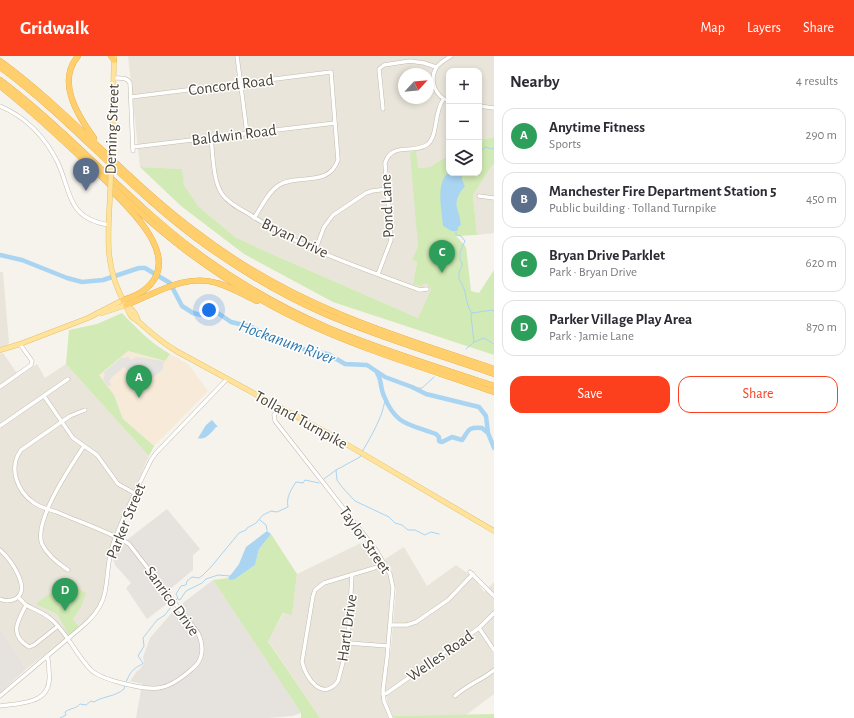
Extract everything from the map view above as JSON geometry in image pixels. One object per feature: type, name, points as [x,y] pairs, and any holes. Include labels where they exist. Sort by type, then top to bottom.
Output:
[{"type":"highway","points":[[78,56],[73,63],[70,73],[69,84],[71,96],[80,118],[102,149]]},
{"type":"highway","points":[[0,61],[49,99],[154,198],[185,224],[231,256],[270,280],[309,300],[354,320],[494,368]]},
{"type":"highway","points":[[0,67],[46,104],[170,218],[208,247],[250,274],[301,302],[348,323],[494,374]]},
{"type":"highway","points":[[0,80],[52,123],[161,224],[203,257],[242,283],[293,312],[340,333],[494,386]]},
{"type":"highway","points":[[0,86],[42,121],[147,219],[191,254],[239,287],[290,315]]},
{"type":"highway","points":[[97,172],[153,239],[158,254],[158,270],[154,279],[143,291],[125,303]]},
{"type":"highway","points":[[125,303],[177,284],[198,280],[217,282],[324,331],[359,345],[494,392]]},
{"type":"main road","name":"Deming Street","points":[[109,225],[114,78],[113,57]]},
{"type":"main road","name":"Tolland Turnpike","points":[[109,225],[109,254],[111,271],[115,283],[132,318],[138,321],[165,344],[362,454],[494,531]]},
{"type":"main road","points":[[0,350],[20,344],[98,314],[112,311],[125,303]]},
{"type":"street","points":[[237,56],[247,133]]},
{"type":"street","points":[[446,100],[443,100],[436,92],[433,85],[433,76],[436,67],[451,56]]},
{"type":"street","points":[[383,109],[379,70],[384,64],[410,61],[424,62],[436,67]]},
{"type":"street","name":"Concord Road","points":[[131,97],[331,72],[335,123]]},
{"type":"street","points":[[114,78],[125,79],[128,81],[130,85],[131,97]]},
{"type":"street","name":"Baldwin Road","points":[[131,97],[133,149],[247,133],[335,123]]},
{"type":"street","name":"Pond Lane","points":[[378,274],[391,240],[385,163],[387,157],[397,150],[414,149],[427,144],[434,134],[436,116],[443,100]]},
{"type":"street","points":[[0,106],[28,124],[46,142],[58,164],[72,202],[78,210],[90,220],[109,225]]},
{"type":"street","points":[[482,106],[494,108]]},
{"type":"street","points":[[254,218],[277,186],[288,182],[325,176],[336,167],[338,160],[335,123]]},
{"type":"street","name":"Bryan Drive","points":[[211,138],[216,179],[223,195],[236,206],[280,234],[315,250],[420,290],[427,289]]},
{"type":"street","points":[[315,250],[324,227],[333,215],[366,193],[387,189]]},
{"type":"street","points":[[479,196],[494,198]]},
{"type":"street","points":[[0,387],[32,363],[20,344]]},
{"type":"street","points":[[0,426],[68,379]]},
{"type":"street","name":"Parker Street","points":[[0,696],[91,619],[103,600],[106,591],[111,553],[116,537],[156,453],[227,379]]},
{"type":"street","points":[[44,396],[73,438],[97,455],[118,484],[136,494]]},
{"type":"street","name":"Taylor Street","points":[[280,408],[274,415],[275,421],[385,563],[390,574],[393,588],[383,694],[384,701],[391,718]]},
{"type":"street","name":"Sanrico Drive","points":[[18,597],[26,605],[45,614],[58,626],[91,669],[98,676],[105,679],[150,689],[162,687],[187,672],[198,663],[201,656],[201,641],[198,633],[134,548],[116,537],[35,504],[24,492],[15,476],[15,462],[21,450],[70,416],[85,410]]},
{"type":"street","points":[[68,570],[60,565],[42,544],[40,536],[41,527],[61,482],[84,446]]},
{"type":"street","points":[[0,550],[4,553],[20,578],[22,585],[21,592],[18,597],[13,600],[4,601],[0,599]]},
{"type":"street","name":"Hartl Drive","points":[[352,574],[348,643],[338,681],[335,686],[324,690],[317,688],[307,675],[302,662],[315,590],[324,583],[385,563]]},
{"type":"street","points":[[390,625],[407,625],[416,622],[448,600],[472,573],[494,596]]},
{"type":"street","points":[[26,605],[16,630],[19,638],[29,647],[34,645],[58,626]]},
{"type":"street","name":"Welles Road","points":[[383,694],[387,693],[479,628],[494,613]]},
{"type":"street","points":[[479,628],[494,650]]},
{"type":"street","points":[[348,643],[388,646]]},
{"type":"street","points":[[0,706],[33,701],[44,694],[50,683],[49,661],[47,656]]},
{"type":"street","points":[[456,696],[461,691],[485,678],[494,670]]},
{"type":"shaded area","points":[[128,56],[494,56],[494,137],[482,139],[482,68],[446,68],[446,157],[430,167],[418,168],[418,246],[412,260],[417,262],[413,284],[420,287],[423,284],[427,284],[431,289],[418,318],[235,237],[198,206],[184,185],[181,169],[140,167]]},
{"type":"shaded area","points":[[493,164],[494,233],[477,235],[473,195]]},
{"type":"shaded area","points":[[0,272],[3,272],[9,343],[4,348],[0,349]]},
{"type":"shaded area","points":[[128,351],[164,361],[170,354],[188,364],[208,391],[154,446],[123,419],[114,395],[99,375]]},
{"type":"shaded area","points":[[3,353],[19,376],[37,364],[45,378],[66,364],[149,456],[116,531],[107,562],[104,591],[100,601],[92,614],[80,628],[73,619],[80,609],[37,603],[57,614],[69,636],[26,669],[0,628],[0,354]]},
{"type":"shaded area","points":[[122,357],[128,357],[131,360],[137,357],[164,361],[163,369],[143,386],[124,367],[109,380],[111,386],[107,385],[103,379],[105,374],[104,372]]},
{"type":"shaded area","points":[[167,509],[200,549],[193,555],[193,570],[169,590],[173,596],[168,603],[147,619],[126,588],[131,583],[115,565],[113,558],[119,546]]},
{"type":"shaded area","points":[[365,541],[381,560],[391,580],[382,700],[388,718],[320,718],[268,640],[284,613],[292,614],[297,574]]},
{"type":"shaded area","points":[[404,547],[427,586],[456,565],[474,578],[484,592],[494,582],[494,646],[490,649],[494,654],[494,694],[466,715],[393,716],[388,706],[385,689],[391,647],[396,590],[391,569],[385,559]]},
{"type":"shaded area","points":[[213,580],[301,713],[292,716],[269,718],[136,718],[142,684],[130,681],[144,662],[143,657],[150,638],[175,609]]},
{"type":"shaded area","points":[[0,628],[26,669],[0,693]]},
{"type":"green space","points":[[494,137],[494,164],[473,195],[477,235],[456,236],[466,247],[471,291],[479,293],[494,270],[494,355],[333,302],[244,254],[181,206],[140,167],[182,169],[184,185],[198,206],[235,237],[418,318],[431,289],[427,284],[423,284],[421,287],[413,284],[417,262],[412,260],[418,246],[410,152],[416,151],[418,168],[430,167],[446,157],[446,176],[482,176],[482,139]]},
{"type":"green space","points":[[122,313],[144,335],[170,354],[165,361],[128,351],[99,375],[114,395],[123,419],[154,446],[149,456],[66,364],[69,330],[97,324]]},
{"type":"green space","points":[[271,534],[297,574],[292,615],[283,613],[268,641],[320,718],[301,718],[301,713],[213,580],[228,578],[235,579],[255,565],[259,549]]},
{"type":"green space","points":[[66,581],[86,593],[80,609],[73,619],[80,628],[69,636],[57,614],[36,604]]},
{"type":"green space","points":[[494,714],[494,718],[394,718],[393,716]]},
{"type":"water","points":[[462,176],[465,186],[460,192],[457,201],[461,225],[456,231],[450,230],[443,226],[440,197],[442,183],[445,177]]},
{"type":"water","points":[[212,420],[218,427],[216,427],[206,437],[201,439],[198,438],[206,425]]},
{"type":"water","points":[[267,531],[271,534],[259,549],[255,565],[235,579],[230,580],[228,578],[239,564],[246,547]]},
{"type":"waterway","points":[[482,149],[486,147],[491,149],[494,148]]},
{"type":"waterway","points":[[456,232],[456,235],[461,236],[465,241],[460,252],[460,260],[462,264],[459,276],[469,307],[472,313],[493,310],[494,312]]},
{"type":"waterway","name":"Hockanum River","points":[[0,255],[22,260],[67,278],[82,282],[103,280],[139,268],[145,268],[170,283],[182,306],[193,313],[201,315],[210,311],[215,311],[231,322],[252,327],[275,340],[290,343],[306,350],[328,354],[345,364],[367,365],[385,377],[426,394],[479,407],[486,416],[488,433],[494,448]]},
{"type":"waterway","points":[[472,313],[471,316],[474,342]]},
{"type":"waterway","points":[[466,349],[474,342],[484,338],[494,344]]},
{"type":"waterway","points":[[377,373],[389,406],[399,419],[436,434],[439,437],[439,441],[442,442],[452,437],[462,440],[469,430],[473,428],[482,428],[488,433]]},
{"type":"waterway","points":[[415,388],[422,388],[434,377]]},
{"type":"waterway","points":[[362,452],[379,420],[385,400]]},
{"type":"waterway","points":[[361,455],[360,457],[336,470],[337,480],[355,501],[389,517],[395,523],[402,525],[408,530],[415,530],[425,535],[431,532],[439,534]]},
{"type":"waterway","points":[[324,479],[336,470]]},
{"type":"waterway","points":[[175,601],[178,598],[176,594],[181,586],[186,585],[187,581],[192,577],[199,578],[203,575],[239,533],[256,523],[263,515],[271,511],[277,512],[288,507],[288,497],[296,482],[303,483],[305,480],[319,483]]},
{"type":"waterway","points":[[260,520],[266,525],[267,530]]},
{"type":"waterway","points":[[178,599],[180,600],[186,591],[202,583],[206,579],[218,575],[230,576]]},
{"type":"waterway","points":[[60,718],[66,715],[65,712],[77,707],[80,704],[86,705],[91,701],[94,702],[117,694],[124,689],[128,678],[134,669],[143,663],[138,656],[144,646],[143,638],[157,620],[165,615],[173,604]]},
{"type":"place","name":"Manchester Fire Department Station 5","points":[[86,191]]},
{"type":"place","name":"Bryan Drive Parklet","points":[[442,273]]},
{"type":"place","name":"Anytime Fitness","points":[[139,398]]},
{"type":"place","name":"Parker Village Play Area","points":[[65,611]]}]
